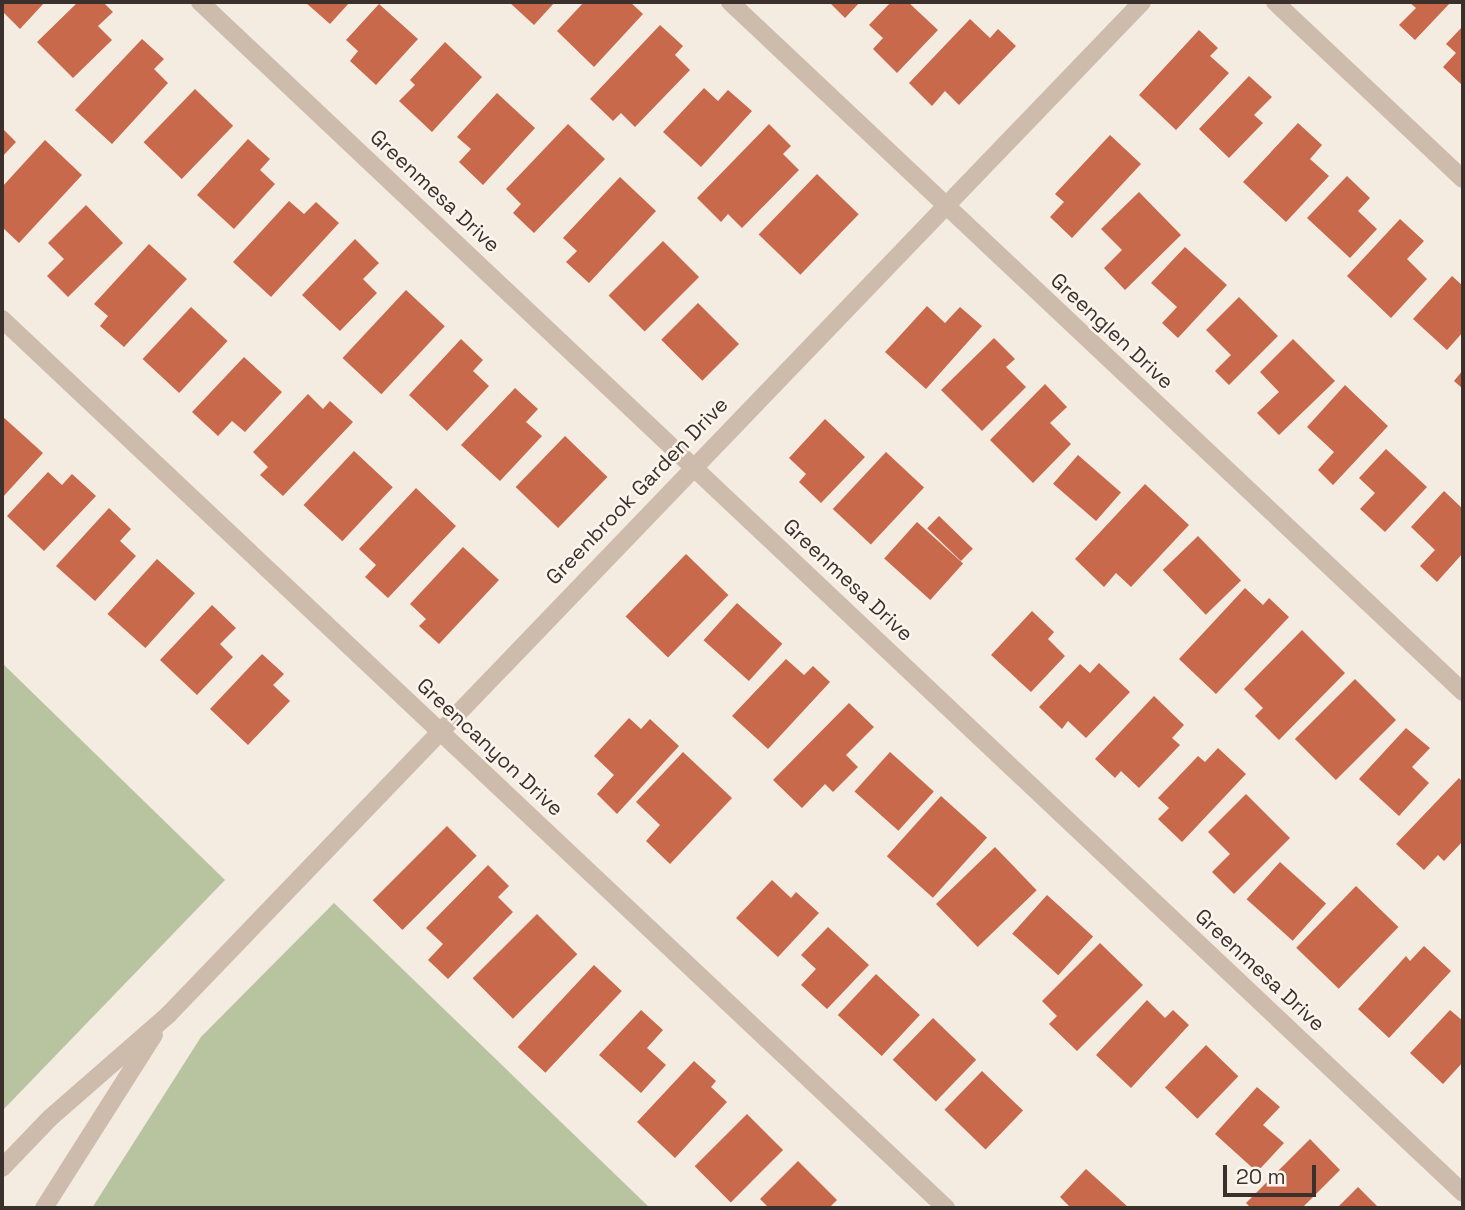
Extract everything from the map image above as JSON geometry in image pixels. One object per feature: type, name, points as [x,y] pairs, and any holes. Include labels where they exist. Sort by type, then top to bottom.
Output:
[{"type":"street","name":"Greenmesa Drive","points":[[201,2],[1463,1193]]},
{"type":"street","name":"Greenglen Drive","points":[[730,2],[1463,692]]},
{"type":"street","name":"Greenbrook Garden Drive","points":[[2,1168],[50,1118],[168,1015],[439,730],[1142,2]]},
{"type":"street","points":[[1275,2],[1463,179]]},
{"type":"street","name":"Greencanyon Drive","points":[[2,319],[946,1208]]},
{"type":"street","name":"Greenbrook Garden Drive","points":[[44,1208],[168,1015]]},
{"type":"green space","points":[[2,663],[225,880],[2,1111]]},
{"type":"green space","points":[[334,903],[650,1208],[92,1208],[201,1037]]},
{"type":"building","points":[[2,2],[45,2],[20,29],[2,11]]},
{"type":"building","points":[[78,2],[103,2],[113,12],[98,26],[112,40],[73,78],[37,42]]},
{"type":"building","points":[[305,2],[350,2],[330,24]]},
{"type":"building","points":[[509,2],[555,2],[534,25]]},
{"type":"building","points":[[584,2],[630,2],[643,14],[594,67],[557,31]]},
{"type":"building","points":[[829,2],[860,2],[845,18]]},
{"type":"building","points":[[891,2],[908,2],[938,30],[897,73],[873,49],[883,38],[869,25]]},
{"type":"building","points":[[1409,2],[1451,2],[1415,40],[1399,25],[1416,8]]},
{"type":"building","points":[[379,4],[418,39],[376,85],[350,61],[358,51],[346,40]]},
{"type":"building","points":[[970,19],[990,38],[998,29],[1016,46],[959,105],[945,91],[932,106],[909,83]]},
{"type":"building","points":[[660,25],[683,46],[675,55],[690,70],[635,127],[621,113],[613,121],[590,99]]},
{"type":"building","points":[[1463,26],[1463,86],[1443,67],[1456,53],[1446,44]]},
{"type":"building","points":[[1199,30],[1218,48],[1210,56],[1229,73],[1176,130],[1139,95]]},
{"type":"building","points":[[142,39],[164,59],[154,69],[168,83],[112,144],[75,110]]},
{"type":"building","points":[[445,42],[482,77],[432,132],[399,101],[415,85],[410,80]]},
{"type":"building","points":[[1249,76],[1272,97],[1254,115],[1263,123],[1229,158],[1199,129]]},
{"type":"building","points":[[704,88],[718,101],[728,90],[752,111],[701,167],[663,132]]},
{"type":"building","points":[[195,89],[233,126],[182,179],[144,142]]},
{"type":"building","points":[[497,93],[535,128],[483,185],[459,162],[471,149],[457,137]]},
{"type":"building","points":[[1298,123],[1322,145],[1310,159],[1329,176],[1286,222],[1243,182]]},
{"type":"building","points":[[568,124],[605,159],[534,233],[513,213],[521,204],[506,189]]},
{"type":"building","points":[[769,124],[791,146],[783,154],[799,170],[742,228],[728,214],[721,222],[697,198]]},
{"type":"building","points":[[2,128],[16,142],[2,157]]},
{"type":"building","points":[[1110,135],[1141,164],[1072,238],[1050,217],[1064,202],[1055,194]]},
{"type":"building","points":[[248,139],[270,159],[260,170],[275,184],[234,229],[197,195]]},
{"type":"building","points":[[45,140],[82,175],[19,243],[2,227],[2,187]]},
{"type":"building","points":[[817,174],[859,214],[800,275],[759,234]]},
{"type":"building","points":[[1347,176],[1370,198],[1358,211],[1377,229],[1350,258],[1307,218]]},
{"type":"building","points":[[620,177],[656,211],[589,283],[566,262],[577,251],[563,238]]},
{"type":"building","points":[[1139,192],[1181,235],[1125,290],[1104,268],[1122,250],[1101,229]]},
{"type":"building","points":[[289,201],[304,214],[316,202],[339,223],[271,297],[233,262]]},
{"type":"building","points":[[86,205],[123,243],[68,297],[47,276],[64,259],[48,243]]},
{"type":"building","points":[[1400,219],[1424,241],[1407,259],[1427,279],[1391,318],[1347,276]]},
{"type":"building","points":[[355,239],[379,263],[363,279],[377,293],[340,331],[302,295]]},
{"type":"building","points":[[663,241],[699,277],[645,332],[609,295]]},
{"type":"building","points":[[149,244],[187,279],[124,347],[100,326],[108,316],[94,304]]},
{"type":"building","points":[[1185,247],[1227,285],[1178,338],[1162,323],[1177,307],[1151,283]]},
{"type":"building","points":[[1452,276],[1463,286],[1463,332],[1447,350],[1413,319]]},
{"type":"building","points":[[406,290],[445,326],[381,394],[343,358]]},
{"type":"building","points":[[1239,297],[1278,336],[1229,385],[1215,371],[1231,355],[1206,330]]},
{"type":"building","points":[[698,303],[739,344],[702,381],[661,340]]},
{"type":"building","points":[[927,306],[945,323],[960,307],[982,326],[926,389],[885,352]]},
{"type":"building","points":[[191,307],[228,341],[179,393],[143,359]]},
{"type":"building","points":[[994,338],[1015,359],[1006,367],[1026,387],[982,431],[941,390]]},
{"type":"building","points":[[461,339],[483,360],[473,371],[489,386],[447,431],[409,395]]},
{"type":"building","points":[[1293,339],[1335,381],[1279,435],[1257,413],[1279,392],[1260,372]]},
{"type":"building","points":[[244,357],[282,392],[245,432],[232,421],[218,436],[192,412]]},
{"type":"building","points":[[1463,370],[1463,389],[1454,381]]},
{"type":"building","points":[[1045,384],[1067,407],[1050,423],[1071,444],[1033,483],[990,440]]},
{"type":"building","points":[[1345,385],[1388,426],[1333,485],[1318,470],[1334,452],[1307,427]]},
{"type":"building","points":[[515,388],[538,409],[526,422],[542,436],[500,481],[461,445]]},
{"type":"building","points":[[308,394],[323,409],[330,401],[353,422],[283,496],[260,475],[268,467],[253,452]]},
{"type":"building","points":[[2,416],[43,453],[2,498]]},
{"type":"building","points":[[825,419],[865,457],[821,503],[799,482],[806,474],[789,458]]},
{"type":"building","points":[[565,436],[607,477],[558,528],[516,487]]},
{"type":"building","points":[[1386,449],[1427,487],[1385,532],[1360,509],[1375,493],[1359,478]]},
{"type":"building","points":[[354,451],[393,487],[342,541],[304,505]]},
{"type":"building","points":[[886,452],[924,487],[871,545],[833,509]]},
{"type":"building","points":[[1078,455],[1121,492],[1096,521],[1053,484]]},
{"type":"building","points":[[48,472],[62,485],[72,474],[96,496],[44,551],[7,516]]},
{"type":"building","points":[[1145,484],[1189,525],[1131,587],[1116,573],[1104,587],[1075,559]]},
{"type":"building","points":[[416,488],[456,526],[388,598],[365,577],[376,565],[359,549]]},
{"type":"building","points":[[1444,491],[1463,509],[1463,553],[1437,582],[1420,566],[1435,550],[1411,527]]},
{"type":"building","points":[[109,508],[131,529],[120,541],[136,556],[95,601],[56,566]]},
{"type":"building","points":[[939,516],[973,549],[961,561],[927,528]]},
{"type":"building","points":[[917,522],[963,563],[930,600],[884,558]]},
{"type":"building","points":[[1198,536],[1241,581],[1206,615],[1163,570]]},
{"type":"building","points":[[463,547],[499,580],[439,644],[419,626],[426,619],[410,604]]},
{"type":"building","points":[[686,554],[728,595],[668,658],[626,617]]},
{"type":"building","points":[[157,559],[195,593],[145,648],[107,614]]},
{"type":"building","points":[[1245,588],[1263,605],[1269,598],[1289,617],[1216,694],[1179,659]]},
{"type":"building","points":[[737,603],[782,644],[749,681],[704,640]]},
{"type":"building","points":[[212,605],[236,628],[220,644],[233,657],[197,695],[160,660]]},
{"type":"building","points":[[1032,611],[1054,632],[1048,639],[1065,656],[1031,692],[991,655]]},
{"type":"building","points":[[1302,630],[1345,673],[1279,740],[1255,716],[1263,708],[1244,689]]},
{"type":"building","points":[[262,654],[284,674],[273,685],[290,701],[248,745],[210,709]]},
{"type":"building","points":[[786,659],[804,675],[813,666],[830,682],[768,749],[732,716]]},
{"type":"building","points":[[1099,663],[1130,692],[1086,738],[1068,721],[1062,729],[1039,707],[1080,664],[1090,673]]},
{"type":"building","points":[[1355,679],[1396,720],[1336,780],[1295,739]]},
{"type":"building","points":[[1154,696],[1184,725],[1172,738],[1180,745],[1139,788],[1121,771],[1115,778],[1095,759]]},
{"type":"building","points":[[849,703],[874,727],[846,755],[858,767],[833,792],[825,784],[802,808],[773,780]]},
{"type":"building","points":[[629,718],[641,729],[650,719],[679,746],[617,814],[597,794],[614,775],[594,756]]},
{"type":"building","points":[[1406,728],[1430,748],[1412,767],[1429,783],[1399,816],[1359,779]]},
{"type":"building","points":[[1218,748],[1246,774],[1182,842],[1158,819],[1169,808],[1158,798],[1198,756],[1205,762]]},
{"type":"building","points":[[683,752],[732,798],[670,864],[646,841],[660,825],[636,802]]},
{"type":"building","points":[[890,752],[934,791],[898,831],[855,791]]},
{"type":"building","points":[[1459,778],[1463,782],[1463,841],[1444,861],[1438,855],[1424,870],[1396,844]]},
{"type":"building","points":[[1246,794],[1290,838],[1234,894],[1212,872],[1230,854],[1208,832]]},
{"type":"building","points":[[941,796],[987,837],[933,898],[887,856]]},
{"type":"building","points":[[447,826],[477,856],[402,930],[373,900]]},
{"type":"building","points":[[995,847],[1037,890],[978,947],[936,904]]},
{"type":"building","points":[[1280,862],[1326,903],[1293,941],[1247,899]]},
{"type":"building","points":[[488,865],[509,886],[498,897],[513,912],[448,979],[428,960],[443,944],[426,928]]},
{"type":"building","points":[[772,880],[791,898],[796,892],[819,913],[778,957],[736,918]]},
{"type":"building","points":[[1356,886],[1398,927],[1339,989],[1296,948]]},
{"type":"building","points":[[1047,895],[1093,936],[1058,975],[1012,934]]},
{"type":"building","points":[[537,914],[577,954],[513,1019],[473,978]]},
{"type":"building","points":[[828,927],[869,965],[827,1009],[801,985],[816,969],[801,955]]},
{"type":"building","points":[[1100,943],[1143,985],[1077,1051],[1049,1024],[1057,1016],[1042,1001]]},
{"type":"building","points":[[1424,946],[1451,971],[1389,1038],[1358,1009],[1406,956],[1410,961]]},
{"type":"building","points":[[594,965],[622,991],[545,1073],[518,1047]]},
{"type":"building","points":[[876,974],[920,1015],[882,1056],[838,1015]]},
{"type":"building","points":[[1147,1000],[1165,1018],[1173,1010],[1189,1025],[1131,1088],[1096,1055]]},
{"type":"building","points":[[641,1010],[663,1030],[647,1048],[666,1065],[641,1093],[599,1055]]},
{"type":"building","points":[[1450,1010],[1463,1021],[1463,1062],[1443,1084],[1410,1053]]},
{"type":"building","points":[[933,1018],[976,1060],[936,1101],[893,1060]]},
{"type":"building","points":[[1206,1045],[1238,1076],[1197,1119],[1165,1087]]},
{"type":"building","points":[[694,1061],[716,1081],[711,1087],[727,1102],[675,1158],[637,1122]]},
{"type":"building","points":[[982,1071],[1023,1111],[985,1149],[944,1110]]},
{"type":"building","points":[[1257,1087],[1280,1107],[1263,1125],[1284,1143],[1257,1172],[1215,1134]]},
{"type":"building","points":[[747,1114],[783,1150],[731,1202],[695,1166]]},
{"type":"building","points":[[1310,1139],[1340,1170],[1302,1208],[1251,1208],[1246,1203]]},
{"type":"building","points":[[798,1161],[837,1200],[829,1208],[769,1208],[760,1199]]},
{"type":"building","points":[[1086,1169],[1128,1207],[1071,1208],[1060,1197]]},
{"type":"building","points":[[1358,1187],[1379,1208],[1337,1208]]}]
